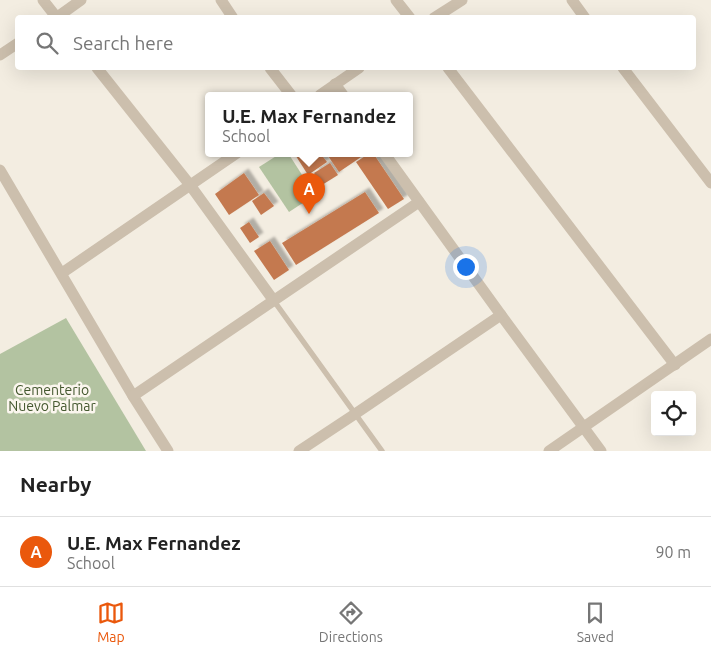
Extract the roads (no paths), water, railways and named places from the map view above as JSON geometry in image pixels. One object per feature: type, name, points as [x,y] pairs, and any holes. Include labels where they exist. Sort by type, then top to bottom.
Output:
[{"type":"street","points":[[42,0],[54,15]]},
{"type":"street","points":[[59,15],[81,0]]},
{"type":"street","points":[[221,0],[232,15]]},
{"type":"street","points":[[396,0],[408,15]]},
{"type":"street","points":[[439,15],[462,0]]},
{"type":"street","points":[[572,0],[583,15]]},
{"type":"street","points":[[0,55],[15,45]]},
{"type":"street","points":[[99,70],[190,185],[274,301]]},
{"type":"street","points":[[272,70],[289,92]]},
{"type":"street","points":[[324,92],[357,70]]},
{"type":"street","points":[[450,70],[675,365]]},
{"type":"street","points":[[625,70],[711,184]]},
{"type":"street","points":[[335,84],[341,92]]},
{"type":"street","points":[[62,273],[231,157]]},
{"type":"street","points":[[387,157],[601,451]]},
{"type":"street","points":[[0,170],[133,396],[168,451]]},
{"type":"street","points":[[133,396],[419,202]]},
{"type":"street","points":[[299,451],[501,316]]},
{"type":"street","points":[[549,451],[711,339]]},
{"type":"lane","points":[[274,301],[382,451]]},
{"type":"place","name":"U.E. Max Fernandez","points":[[309,214]]},
{"type":"park label","name":"Cementerio Nuevo Palmar","points":[[52,398]]}]
